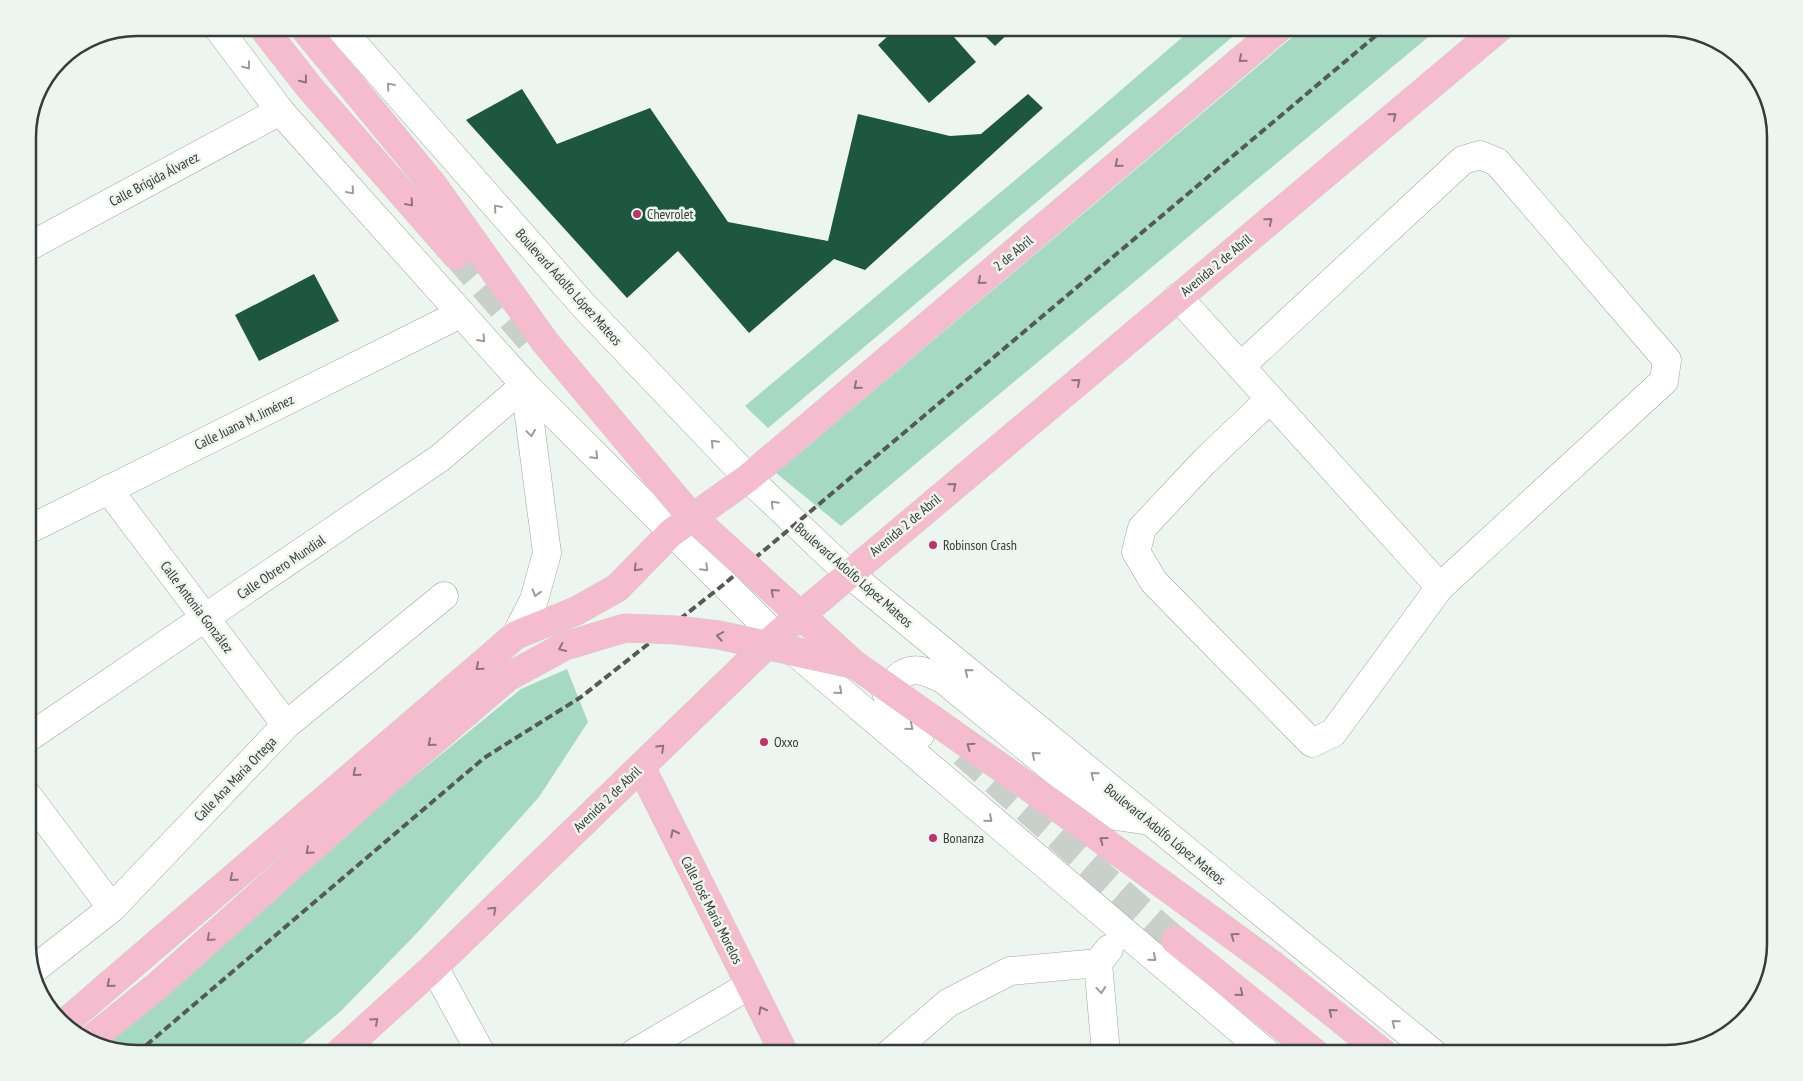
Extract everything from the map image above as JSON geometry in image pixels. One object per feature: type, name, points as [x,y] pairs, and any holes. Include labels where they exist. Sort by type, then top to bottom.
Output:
[{"type":"main road","points":[[269,36],[310,88],[456,255]]},
{"type":"main road","points":[[311,36],[433,185],[545,342],[689,514],[854,664],[1057,806],[1273,965],[1372,1045]]},
{"type":"main road","name":"2 de Abril","points":[[70,1019],[516,635],[576,611],[617,588],[671,533],[748,478],[1270,36]]},
{"type":"main road","name":"Avenida 2 de Abril","points":[[349,1045],[434,967],[776,636],[848,573],[1489,36]]},
{"type":"main road","points":[[95,1035],[157,986],[404,766],[508,677],[565,646],[625,628],[676,630],[719,635],[854,664]]},
{"type":"main road","name":"Calle José María Morelos","points":[[641,768],[780,1045]]},
{"type":"main road","points":[[1175,940],[1304,1045]]},
{"type":"street","points":[[224,36],[280,111],[525,385],[776,636],[1256,1045]]},
{"type":"street","name":"Boulevard Adolfo López Mateos","points":[[347,36],[584,306],[748,478],[848,573],[1422,1045]]},
{"type":"street","name":"Calle Brígida Álvarez","points":[[36,243],[280,111]]},
{"type":"street","points":[[1241,366],[1463,160],[1480,155],[1497,162],[1666,360],[1664,380],[1440,587],[1333,733],[1312,743],[1154,582],[1136,552],[1142,528],[1204,462],[1269,400]]},
{"type":"street","points":[[1178,297],[1241,366],[1269,400],[1440,587]]},
{"type":"street","name":"Calle Juana M. Jiménez","points":[[36,526],[460,314]]},
{"type":"street","points":[[516,635],[534,600],[547,553],[525,385]]},
{"type":"street","name":"Calle Obrero Mundial","points":[[36,733],[440,458],[525,385]]},
{"type":"street","name":"Calle Antonia González","points":[[108,489],[286,725]]},
{"type":"street","name":"Calle Ana María Ortega","points":[[39,966],[112,908],[286,725],[444,596]]},
{"type":"street","points":[[958,792],[934,747],[894,714],[887,698],[886,692],[896,678],[906,671],[914,669],[944,680],[1109,815],[1150,821]]},
{"type":"street","points":[[36,807],[112,908]]},
{"type":"street","points":[[1105,1045],[1098,963],[1123,933]]},
{"type":"street","points":[[900,1045],[948,1003],[1010,971],[1098,963]]},
{"type":"street","points":[[434,967],[477,1045]]},
{"type":"street","points":[[649,1045],[750,986]]},
{"type":"green space","points":[[1184,36],[1234,36],[768,428],[745,406],[1069,135]]},
{"type":"green space","points":[[1294,36],[1429,36],[841,526],[776,473]]},
{"type":"green space","points":[[567,669],[588,722],[539,797],[416,934],[341,1011],[301,1045],[137,1045],[124,1044],[97,1036],[521,689]]},
{"type":"building","points":[[888,36],[953,36],[976,62],[929,103],[878,45]]},
{"type":"building","points":[[985,36],[1006,36],[995,46]]},
{"type":"building","name":"Chevrolet","points":[[522,89],[557,144],[650,108],[728,222],[828,241],[858,114],[950,136],[981,134],[1028,94],[1043,108],[865,270],[834,259],[749,333],[678,251],[627,298],[466,120]]},
{"type":"building","points":[[314,274],[339,321],[259,361],[235,315]]},
{"type":"tunnel","points":[[456,255],[537,348]]},
{"type":"tunnel","points":[[963,753],[1175,940]]},
{"type":"railway","points":[[146,1045],[484,758],[581,697],[723,585],[1375,36]]},
{"type":"place","name":"Chevrolet","points":[[637,214]]},
{"type":"place","name":"Robinson Crash","points":[[933,545]]},
{"type":"place","name":"Oxxo","points":[[764,742]]},
{"type":"place","name":"Bonanza","points":[[933,838]]}]
